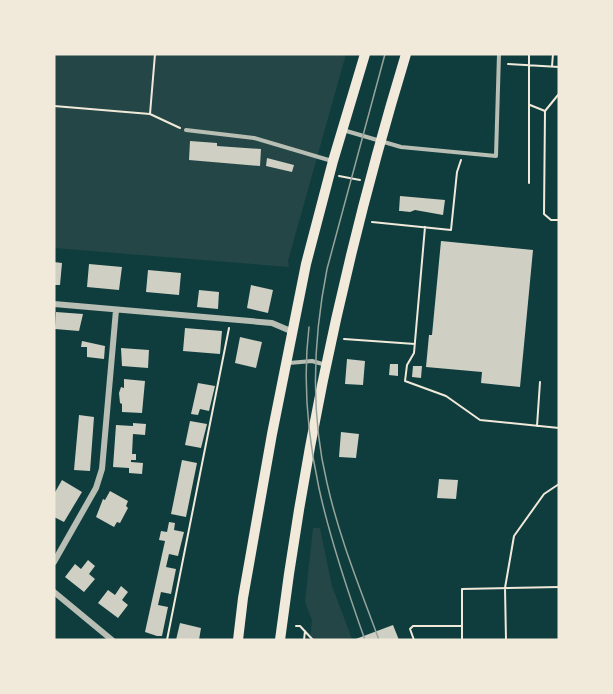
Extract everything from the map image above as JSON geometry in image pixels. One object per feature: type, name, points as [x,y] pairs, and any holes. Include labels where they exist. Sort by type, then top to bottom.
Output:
[{"type":"main road","points":[[238,640],[243,598],[272,434],[306,264],[333,161],[365,54]]},
{"type":"main road","points":[[280,640],[299,503],[332,338],[379,141],[406,54]]},
{"type":"street","points":[[54,304],[272,323],[293,332]]},
{"type":"street","points":[[54,562],[96,488],[102,469],[116,310]]},
{"type":"street","points":[[54,592],[112,640]]},
{"type":"lane","points":[[342,130],[401,147],[496,156],[499,54]]},
{"type":"lane","points":[[186,130],[254,138],[333,161]]},
{"type":"lane","points":[[287,363],[312,361],[327,365]]},
{"type":"path","points":[[150,114],[155,54]]},
{"type":"path","points":[[529,54],[529,183]]},
{"type":"path","points":[[552,54],[552,66]]},
{"type":"path","points":[[499,63],[559,67]]},
{"type":"path","points":[[558,95],[545,111],[544,214],[551,220],[559,220]]},
{"type":"path","points":[[530,105],[545,111]]},
{"type":"path","points":[[54,106],[150,114],[186,130]]},
{"type":"path","points":[[360,221],[451,230],[457,172],[463,153]]},
{"type":"path","points":[[331,174],[369,182]]},
{"type":"path","points":[[425,227],[414,353],[407,365],[405,381],[446,396],[480,420],[559,428]]},
{"type":"path","points":[[167,640],[231,319]]},
{"type":"path","points":[[332,338],[415,344]]},
{"type":"path","points":[[537,426],[540,382]]},
{"type":"path","points":[[506,640],[505,588],[514,536],[544,494],[559,484]]},
{"type":"path","points":[[462,640],[462,589],[559,587]]},
{"type":"path","points":[[296,626],[300,626],[313,640]]},
{"type":"path","points":[[414,640],[410,629],[413,626],[462,626]]},
{"type":"path","points":[[304,640],[305,632]]},
{"type":"shaded area","points":[[54,54],[346,54],[288,261],[289,267],[54,248]]},
{"type":"shaded area","points":[[313,528],[320,528],[332,586],[352,639],[350,640],[310,640],[312,620],[305,602]]},
{"type":"building","points":[[190,141],[217,143],[217,146],[261,149],[260,166],[189,160]]},
{"type":"building","points":[[267,158],[294,165],[292,172],[266,166]]},
{"type":"building","points":[[400,196],[445,200],[443,215],[415,210],[399,211]]},
{"type":"building","points":[[441,241],[533,250],[520,387],[481,383],[482,372],[426,367],[429,335],[432,335]]},
{"type":"building","points":[[54,262],[62,263],[60,285],[54,285]]},
{"type":"building","points":[[89,264],[122,267],[119,290],[87,287]]},
{"type":"building","points":[[148,270],[181,273],[179,295],[146,292]]},
{"type":"building","points":[[251,285],[273,290],[268,313],[247,308]]},
{"type":"building","points":[[199,290],[219,292],[218,309],[197,307]]},
{"type":"building","points":[[56,312],[83,314],[79,331],[55,329]]},
{"type":"building","points":[[185,328],[222,331],[220,354],[183,351]]},
{"type":"building","points":[[240,337],[262,342],[256,368],[235,363]]},
{"type":"building","points":[[82,341],[105,346],[104,359],[87,357],[87,347],[81,347]]},
{"type":"building","points":[[121,348],[149,350],[148,368],[122,366]]},
{"type":"building","points":[[347,359],[365,361],[363,385],[345,384]]},
{"type":"building","points":[[390,364],[398,364],[398,376],[389,375]]},
{"type":"building","points":[[413,366],[422,366],[421,378],[412,377]]},
{"type":"building","points":[[124,379],[145,381],[142,413],[122,412],[119,393],[121,387],[124,388]]},
{"type":"building","points":[[198,383],[215,386],[209,411],[200,409],[198,415],[191,414]]},
{"type":"building","points":[[79,415],[94,417],[90,471],[74,470]]},
{"type":"building","points":[[190,421],[207,424],[201,448],[185,445]]},
{"type":"building","points":[[133,423],[146,424],[145,435],[133,434],[132,454],[136,454],[136,460],[131,460],[131,462],[143,463],[142,474],[129,473],[129,468],[113,467],[116,425],[133,426]]},
{"type":"building","points":[[341,432],[359,434],[356,458],[339,457]]},
{"type":"building","points":[[182,460],[197,463],[186,517],[171,514]]},
{"type":"building","points":[[439,479],[458,480],[456,499],[437,498]]},
{"type":"building","points":[[62,480],[82,492],[64,522],[54,517],[54,494]]},
{"type":"building","points":[[110,491],[128,501],[126,506],[128,508],[120,523],[117,522],[114,527],[96,517],[103,499],[105,500]]},
{"type":"building","points":[[169,522],[175,523],[174,530],[184,532],[178,556],[169,554],[166,567],[176,569],[171,594],[161,592],[158,605],[168,607],[162,636],[157,636],[145,632],[165,541],[159,540],[161,531],[167,532]]},
{"type":"building","points":[[88,560],[95,566],[89,574],[95,579],[84,592],[65,577],[75,564],[81,569]]},
{"type":"building","points":[[121,586],[128,592],[122,600],[128,605],[118,618],[98,603],[108,590],[115,595]]},
{"type":"building","points":[[180,623],[201,628],[199,640],[176,640]]},
{"type":"building","points":[[393,625],[399,640],[353,640]]},
{"type":"tram line","points":[[379,640],[344,543],[327,483],[318,430],[315,376],[319,322],[327,269],[385,54]]},
{"type":"tram line","points":[[309,327],[306,368],[307,408],[312,447],[328,525],[365,640]]}]
